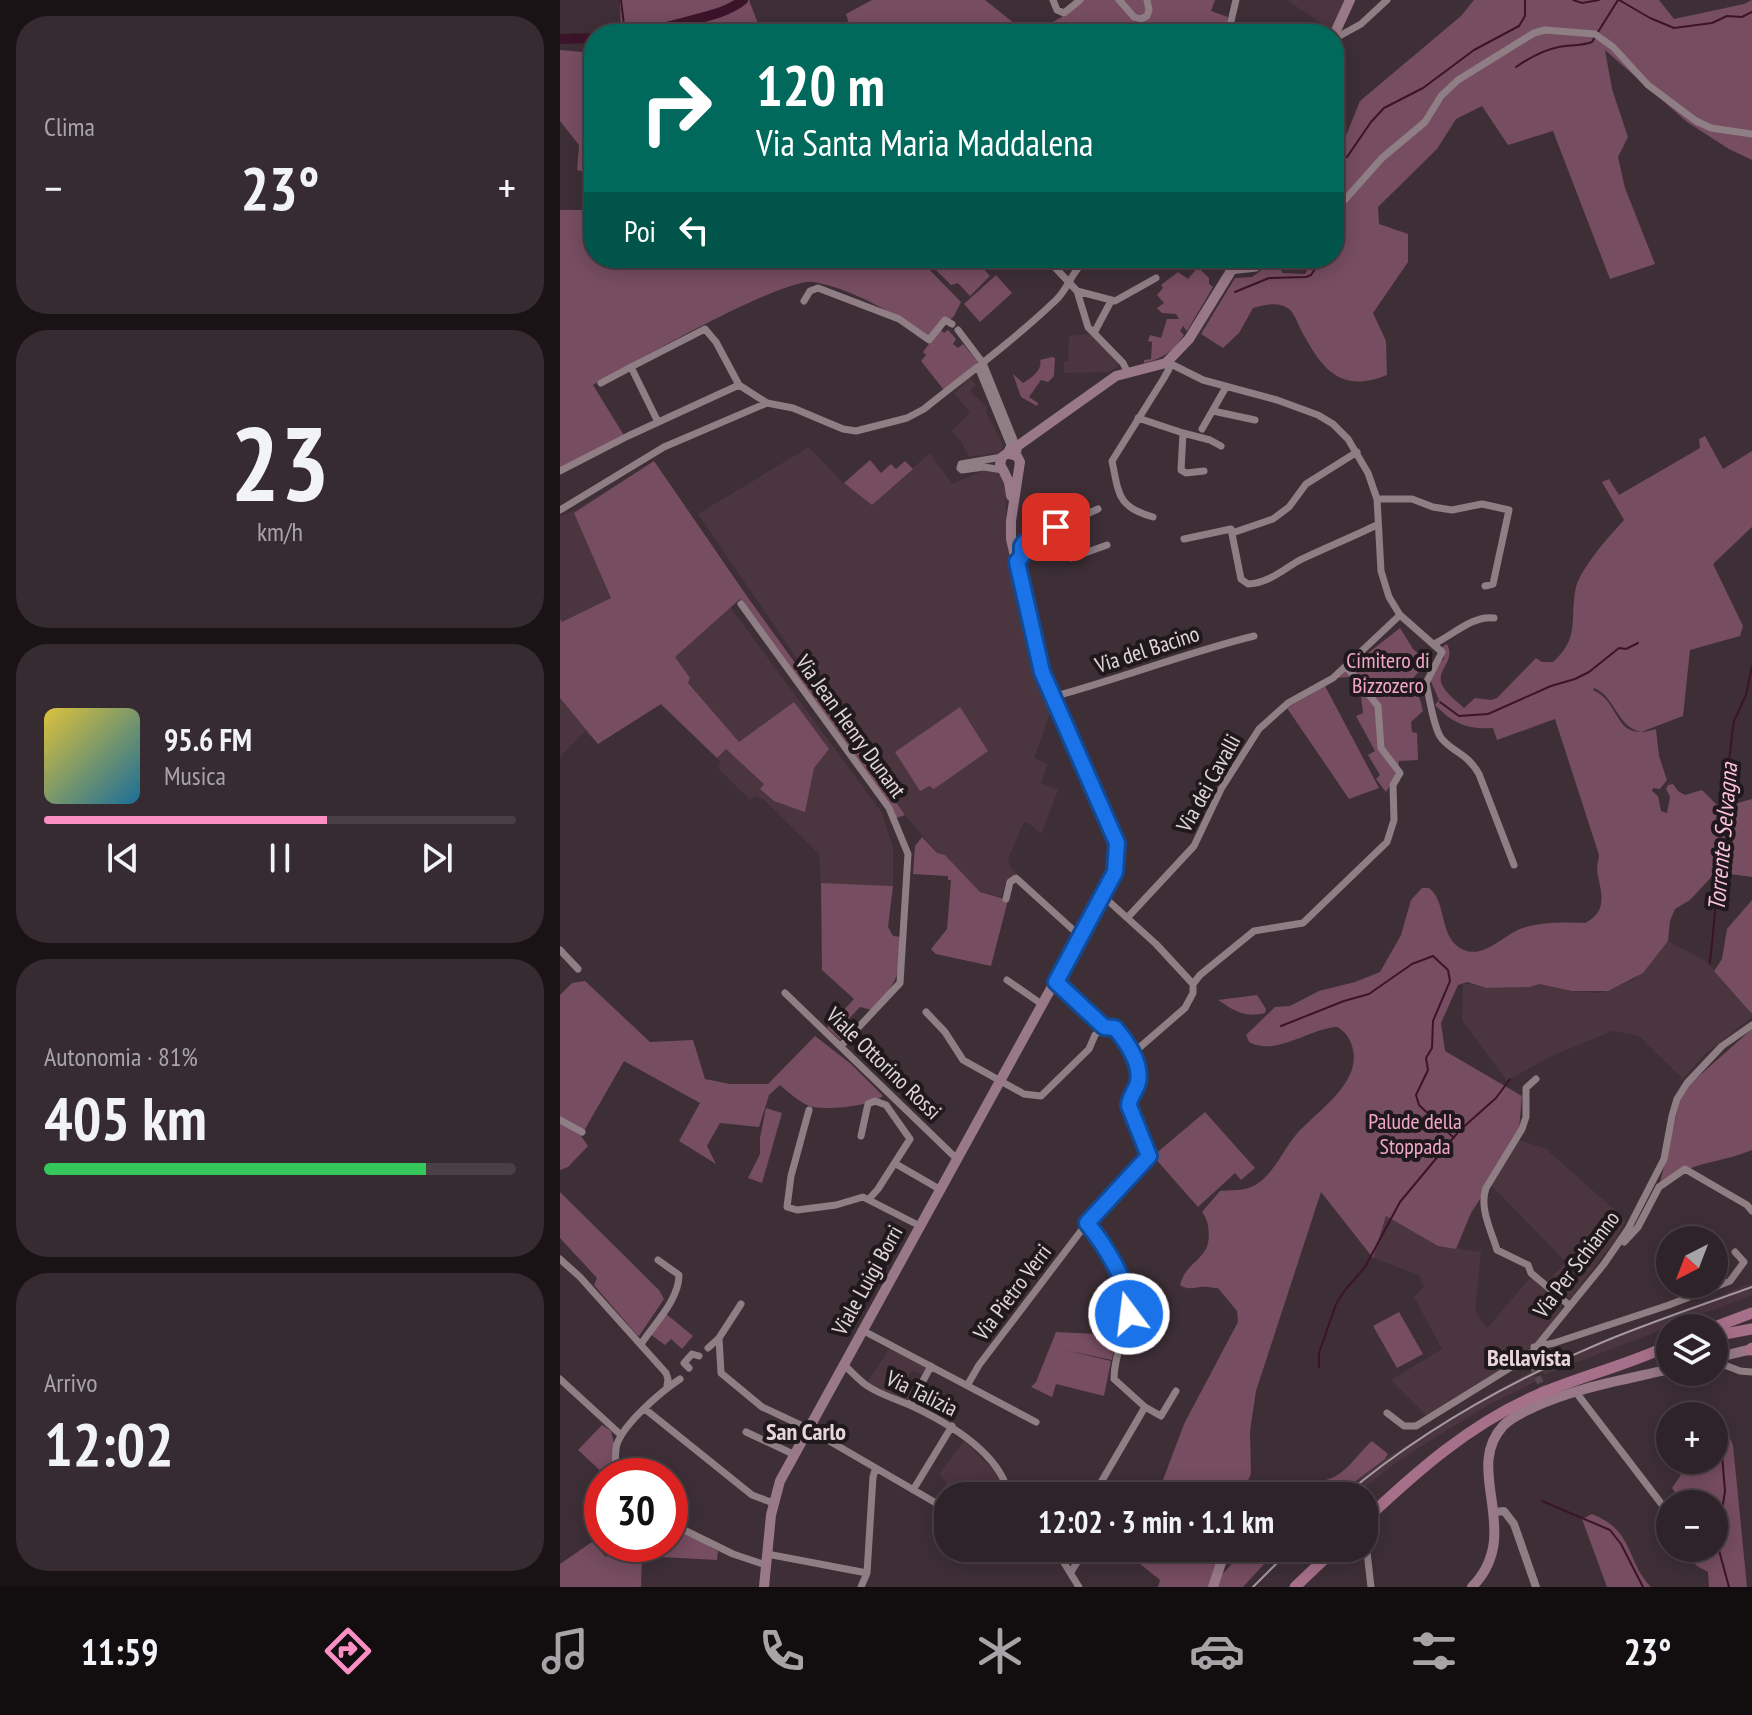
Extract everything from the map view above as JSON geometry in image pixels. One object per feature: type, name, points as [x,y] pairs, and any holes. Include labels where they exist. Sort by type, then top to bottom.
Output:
[{"type":"highway","points":[[1728,1322],[1752,1313]]},
{"type":"highway","points":[[1728,1333],[1750,1329]]},
{"type":"highway","points":[[1378,1508],[1421,1468],[1471,1431],[1545,1392],[1656,1351]]},
{"type":"highway","points":[[1378,1503],[1390,1496]]},
{"type":"highway","points":[[1295,1587],[1321,1562]]},
{"type":"main road","points":[[1340,24],[1350,0]]},
{"type":"main road","points":[[1168,361],[1189,339],[1232,268]]},
{"type":"main road","name":"Viale Luigi Borri","points":[[764,1587],[773,1503],[793,1454],[1104,897],[1115,872],[1117,843],[1042,672],[1011,539],[1011,496],[1000,464],[1009,453],[1110,380],[1127,371],[1168,361]]},
{"type":"main road","name":"Viale Luigi Borri","points":[[1012,513],[1019,464],[1038,431]]},
{"type":"main road","points":[[1004,471],[1012,473],[1019,464],[1009,453]]},
{"type":"main road","points":[[1728,1356],[1751,1349]]},
{"type":"main road","points":[[1472,1587],[1486,1568],[1493,1551],[1495,1512],[1488,1474],[1494,1438],[1504,1424],[1517,1415],[1575,1391],[1656,1372]]},
{"type":"main road","points":[[1213,1587],[1222,1562]]},
{"type":"street","points":[[1053,0],[1057,10],[1064,13],[1080,0]]},
{"type":"street","points":[[1119,0],[1134,17],[1141,19],[1147,16],[1149,10],[1147,0]]},
{"type":"street","points":[[1230,24],[1236,0]]},
{"type":"street","points":[[1344,32],[1361,24],[1387,0]]},
{"type":"street","points":[[1344,201],[1382,158],[1425,122],[1441,96],[1458,80],[1523,38],[1545,30],[1587,32],[1603,38],[1648,85],[1696,121],[1711,128],[1752,134]]},
{"type":"street","points":[[1056,268],[1077,291],[1083,315],[1094,333],[1127,371]]},
{"type":"street","points":[[601,383],[705,329],[716,342],[739,385],[767,403],[793,408],[843,429],[856,431],[913,415],[980,365],[1048,308],[1067,290],[1076,268]]},
{"type":"street","points":[[1230,271],[1256,268]]},
{"type":"street","points":[[1077,291],[1111,301],[1121,300],[1156,278]]},
{"type":"street","points":[[804,301],[810,291],[818,288],[899,319],[929,340],[945,320],[955,327],[980,365],[1010,445],[1009,453]]},
{"type":"street","points":[[1094,333],[1111,301]]},
{"type":"street","points":[[1168,361],[1195,376],[1318,415],[1333,424],[1357,452],[1377,499],[1381,571],[1389,597],[1400,615],[1442,652],[1426,683],[1441,738],[1472,762],[1479,774],[1514,865]]},
{"type":"street","points":[[1153,517],[1130,510],[1124,504],[1112,461],[1169,369],[1168,361]]},
{"type":"street","points":[[980,365],[1009,453]]},
{"type":"street","points":[[631,367],[658,422]]},
{"type":"street","points":[[560,471],[739,385]]},
{"type":"street","points":[[1202,429],[1226,387]]},
{"type":"street","points":[[560,510],[664,447],[767,403]]},
{"type":"street","points":[[1213,411],[1255,420]]},
{"type":"street","points":[[1138,418],[1221,446]]},
{"type":"street","points":[[1183,433],[1181,470],[1186,473],[1204,471]]},
{"type":"street","points":[[1232,533],[1273,519],[1289,507],[1306,484],[1357,452]]},
{"type":"street","points":[[1004,471],[984,467],[962,470],[960,466],[1009,453]]},
{"type":"street","points":[[1377,499],[1412,499],[1452,510],[1482,504],[1509,510],[1493,584],[1485,586]]},
{"type":"street","points":[[1017,562],[1022,556],[1025,542],[1098,509]]},
{"type":"street","points":[[1184,539],[1231,529],[1241,579],[1248,584],[1270,579],[1298,561],[1377,525]]},
{"type":"street","points":[[1056,527],[1071,558],[1107,545]]},
{"type":"street","name":"Via Jean Henry Dunant","points":[[741,604],[889,808],[908,854],[900,983],[841,1046]]},
{"type":"street","name":"Via dei Cavalli","points":[[1128,917],[1194,846],[1221,789],[1259,729],[1288,703],[1333,678],[1400,615]]},
{"type":"street","points":[[1434,644],[1480,618],[1494,618]]},
{"type":"street","name":"Via del Bacino","points":[[1052,697],[1114,680],[1195,651],[1254,636]]},
{"type":"street","points":[[1056,982],[1104,1027],[1115,1028],[1132,1054],[1185,1008],[1193,993],[1193,984],[1200,975],[1254,931],[1303,923],[1387,842],[1394,820],[1393,785],[1400,773],[1381,748],[1378,706],[1346,666]]},
{"type":"street","points":[[1006,899],[1010,882],[1016,878],[1081,937]]},
{"type":"street","points":[[1104,897],[1128,917],[1193,984]]},
{"type":"street","points":[[560,950],[578,969]]},
{"type":"street","points":[[1007,980],[1043,1005]]},
{"type":"street","name":"Viale Ottorino Rossi","points":[[785,993],[958,1160]]},
{"type":"street","points":[[926,1012],[945,1032],[963,1060],[1024,1094],[1041,1096],[1089,1049],[1095,1035],[1104,1027]]},
{"type":"street","name":"Via Per Schianno","points":[[1529,1356],[1604,1264],[1628,1229],[1661,1168],[1677,1099],[1687,1083],[1722,1046],[1752,1025]]},
{"type":"street","name":"Via Pietro Verri","points":[[968,1384],[979,1365],[1087,1223],[1149,1156],[1129,1106],[1139,1075],[1132,1054]]},
{"type":"street","points":[[1536,1079],[1526,1088],[1526,1117],[1522,1129],[1486,1188],[1484,1209],[1497,1250],[1528,1265],[1531,1273],[1569,1305]]},
{"type":"street","points":[[861,1136],[871,1101],[881,1102],[910,1139],[896,1164],[870,1198]]},
{"type":"street","points":[[809,1110],[791,1176],[787,1207],[797,1210],[841,1204],[856,1197],[870,1198],[920,1226]]},
{"type":"street","points":[[560,1120],[582,1132]]},
{"type":"street","points":[[896,1164],[941,1190]]},
{"type":"street","points":[[1604,1264],[1638,1227],[1659,1187],[1685,1169],[1747,1205],[1752,1211]]},
{"type":"street","points":[[1087,1223],[1098,1237],[1129,1296],[1130,1309],[1114,1379],[1145,1407],[1161,1416],[1176,1391]]},
{"type":"street","points":[[1534,1347],[1669,1305],[1730,1281],[1744,1262],[1735,1252]]},
{"type":"street","points":[[560,1259],[666,1373],[667,1386]]},
{"type":"street","points":[[641,1344],[679,1283],[679,1275],[658,1260]]},
{"type":"street","points":[[688,1369],[719,1338],[741,1304]]},
{"type":"street","points":[[862,1330],[1036,1422]]},
{"type":"street","points":[[719,1338],[721,1373],[762,1407],[807,1428],[934,1502]]},
{"type":"street","points":[[1387,1413],[1404,1426],[1416,1426],[1529,1356],[1533,1367]]},
{"type":"street","name":"Via Talizia","points":[[843,1364],[865,1384],[952,1426],[974,1444],[1005,1482]]},
{"type":"street","points":[[910,1405],[931,1366]]},
{"type":"street","points":[[1728,1366],[1752,1372]]},
{"type":"street","points":[[560,1379],[621,1435]]},
{"type":"street","points":[[614,1458],[621,1435],[667,1386],[680,1379]]},
{"type":"street","points":[[1575,1391],[1656,1498]]},
{"type":"street","points":[[1101,1482],[1145,1407]]},
{"type":"street","points":[[645,1409],[756,1497],[773,1503]]},
{"type":"street","points":[[913,1490],[952,1426]]},
{"type":"street","points":[[746,1432],[793,1454]]},
{"type":"street","points":[[861,1587],[867,1573],[875,1470]]},
{"type":"street","points":[[1495,1512],[1504,1511],[1514,1524],[1536,1587]]},
{"type":"street","points":[[688,1532],[733,1554],[867,1573]]},
{"type":"street","points":[[1063,1562],[1079,1587]]},
{"type":"street","points":[[1071,1572],[1077,1562]]},
{"type":"street","points":[[1368,1562],[1371,1587]]},
{"type":"shaded area","points":[[1287,0],[1350,0],[1339,24],[1322,24]]},
{"type":"shaded area","points":[[1092,335],[1118,361],[1117,367],[1109,372],[1064,373],[1069,336]]},
{"type":"shaded area","points":[[970,378],[976,385],[970,391],[987,407],[986,412],[1003,445],[997,453],[969,457],[961,441],[951,431],[970,413],[954,393]]},
{"type":"shaded area","points":[[809,447],[842,482],[872,504],[930,453],[952,484],[982,471],[995,471],[1005,480],[1007,544],[1032,660],[1050,713],[1034,758],[1048,764],[1041,783],[1058,790],[1041,834],[1024,822],[1008,859],[1016,873],[1006,883],[1001,897],[980,892],[946,856],[937,853],[905,815],[896,818],[892,807],[740,599],[730,607],[882,813],[893,847],[893,886],[821,883],[819,854],[763,799],[755,796],[750,800],[718,768],[721,762],[659,703],[598,744],[585,731],[560,757],[560,516],[576,510],[654,461],[889,793],[698,514]]},
{"type":"shaded area","points":[[1668,941],[1706,961],[1752,1014],[1704,1055],[1683,1079],[1639,1036],[1613,1031],[1549,1057],[1507,1081],[1462,1020],[1463,983],[1486,988],[1539,984],[1600,993],[1635,979]]},
{"type":"shaded area","points":[[1518,1140],[1545,1148],[1626,1220],[1616,1239],[1570,1299],[1547,1281],[1566,1262],[1490,1184]]},
{"type":"shaded area","points":[[1386,1216],[1438,1246],[1481,1252],[1475,1311],[1487,1328],[1531,1277],[1562,1302],[1561,1310],[1529,1352],[1430,1419],[1391,1380],[1442,1349],[1414,1297],[1424,1287],[1419,1275],[1373,1258]]},
{"type":"shaded area","points":[[1752,1283],[1752,1295],[1703,1314],[1673,1314],[1714,1298],[1728,1298],[1728,1292]]},
{"type":"shaded area","points":[[1656,1321],[1656,1332],[1544,1375],[1540,1366]]},
{"type":"shaded area","points":[[890,1348],[926,1368],[922,1375],[914,1371],[910,1373],[904,1385],[914,1392],[909,1403],[867,1383]]},
{"type":"shaded area","points":[[1532,1371],[1537,1381],[1490,1404],[1439,1435],[1372,1482],[1355,1482],[1385,1459]]},
{"type":"shaded area","points":[[964,1441],[1003,1482],[946,1482],[939,1474]]},
{"type":"green space","points":[[620,0],[749,0],[758,24],[621,24]]},
{"type":"green space","points":[[872,0],[985,0],[1015,24],[849,24],[846,14]]},
{"type":"green space","points":[[1075,0],[1215,0],[1211,11],[1228,17],[1227,24],[1050,24],[1067,14]]},
{"type":"green space","points":[[1474,0],[1659,0],[1674,19],[1752,0],[1752,160],[1687,122],[1605,50],[1612,89],[1628,137],[1618,157],[1625,188],[1655,264],[1610,279],[1553,131],[1508,145],[1482,106],[1456,119],[1437,149],[1378,207],[1379,224],[1408,234],[1408,262],[1373,313],[1386,341],[1387,375],[1357,381],[1334,374],[1317,356],[1291,311],[1280,305],[1253,308],[1239,333],[1223,348],[1201,334],[1235,278],[1252,277],[1264,268],[1305,274],[1308,268],[1344,268],[1344,140],[1360,101],[1461,16]]},
{"type":"green space","points":[[560,50],[584,52],[584,172],[577,170],[579,145],[560,121]]},
{"type":"green space","points":[[560,210],[584,210],[584,268],[928,268],[961,302],[954,316],[929,338],[874,304],[830,286],[814,282],[797,284],[772,293],[705,324],[593,385],[625,437],[560,468]]},
{"type":"green space","points":[[934,268],[982,268],[990,276],[970,296],[958,283],[951,285]]},
{"type":"green space","points":[[1199,268],[1213,287],[1187,331],[1183,326],[1180,331],[1184,335],[1176,345],[1162,356],[1144,363],[1144,360],[1151,359],[1150,335],[1161,338],[1167,319],[1179,319],[1176,314],[1162,313],[1157,308],[1164,303],[1157,295],[1163,288],[1161,285],[1178,272],[1188,279]]},
{"type":"green space","points":[[996,275],[1012,293],[980,322],[964,304]]},
{"type":"green space","points":[[940,329],[944,333],[948,330],[956,339],[953,344],[958,348],[963,344],[978,362],[944,390],[921,361],[926,355],[923,352]]},
{"type":"green space","points":[[1055,358],[1054,376],[1048,382],[1041,380],[1029,397],[1038,403],[1037,406],[1021,397],[1013,374],[1023,383],[1038,370],[1040,360]]},
{"type":"green space","name":"Palude della Stoppada","points":[[1705,436],[1723,469],[1752,451],[1752,527],[1713,564],[1743,626],[1740,636],[1690,650],[1683,716],[1641,732],[1656,729],[1659,756],[1667,780],[1660,789],[1653,788],[1652,791],[1658,796],[1661,811],[1667,813],[1670,797],[1666,789],[1673,784],[1685,795],[1702,790],[1720,808],[1752,799],[1752,877],[1716,872],[1690,900],[1675,909],[1668,941],[1643,973],[1608,991],[1572,991],[1539,984],[1486,988],[1467,982],[1458,985],[1441,1023],[1445,1051],[1522,1096],[1518,1140],[1471,1213],[1456,1249],[1438,1246],[1386,1216],[1373,1258],[1321,1192],[1256,1391],[1250,1431],[1251,1474],[1247,1482],[1162,1482],[1184,1424],[1238,1322],[1237,1311],[1218,1288],[1187,1288],[1180,1285],[1185,1273],[1208,1245],[1208,1224],[1202,1212],[1220,1191],[1247,1188],[1264,1178],[1295,1136],[1336,1096],[1351,1072],[1354,1060],[1350,1040],[1337,1027],[1270,1046],[1249,1042],[1246,1035],[1275,1007],[1290,1006],[1319,991],[1380,972],[1401,935],[1411,900],[1422,888],[1429,888],[1435,894],[1453,942],[1468,951],[1477,952],[1493,946],[1515,931],[1530,926],[1585,923],[1600,908],[1599,855],[1555,719],[1497,740],[1493,728],[1476,728],[1454,721],[1435,705],[1439,700],[1429,677],[1434,666],[1444,659],[1442,647],[1447,644],[1449,656],[1441,682],[1448,694],[1464,708],[1475,698],[1497,698],[1536,658],[1542,662],[1553,662],[1571,636],[1579,579],[1624,520],[1602,482],[1609,479],[1619,495],[1700,448],[1699,439]],"holes":[[[1594,688],[1607,698],[1626,724],[1640,732],[1632,731],[1619,720]]]},
{"type":"green space","points":[[870,460],[881,473],[891,464],[896,469],[905,461],[913,469],[872,505],[844,483]]},
{"type":"green space","points":[[654,461],[746,595],[905,815],[896,818],[892,807],[740,599],[675,657],[690,678],[688,683],[739,742],[794,702],[829,749],[814,768],[805,812],[774,801],[760,789],[764,784],[726,749],[717,758],[661,704],[598,744],[560,698],[560,619],[562,622],[611,598],[574,513]]},
{"type":"green space","name":"Cimitero di Bizzozero","points":[[1400,628],[1413,649],[1428,662],[1414,677],[1423,711],[1411,722],[1412,732],[1417,733],[1418,760],[1399,761],[1398,768],[1382,748],[1380,712],[1349,668]]},
{"type":"green space","points":[[1346,670],[1377,706],[1380,749],[1397,774],[1386,792],[1376,779],[1380,775],[1368,755],[1375,751],[1356,716],[1363,713],[1361,696],[1349,677],[1335,678]]},
{"type":"green space","points":[[1325,686],[1379,788],[1349,799],[1287,708]]},
{"type":"green space","points":[[960,707],[988,751],[934,789],[929,786],[920,791],[895,752]]},
{"type":"green space","points":[[922,837],[937,853],[945,855],[980,892],[1008,900],[991,966],[936,954],[931,949],[947,929],[951,880],[948,876],[913,874],[915,846]]},
{"type":"green space","points":[[821,883],[893,886],[888,927],[893,936],[902,937],[900,960],[892,985],[872,1010],[860,1007],[838,1030],[844,1036],[840,1040],[827,1028],[854,999],[822,970]]},
{"type":"green space","points":[[1752,900],[1752,1014],[1714,971],[1722,959],[1727,929]]},
{"type":"green space","points":[[585,981],[650,1042],[693,1040],[705,1079],[730,1084],[768,1084],[815,1036],[851,1064],[883,1096],[858,1105],[814,1107],[800,1101],[780,1085],[769,1095],[759,1127],[720,1123],[707,1146],[716,1164],[679,1141],[700,1103],[624,1061],[581,1136],[588,1146],[568,1167],[560,1170],[560,995],[572,983]]},
{"type":"green space","points":[[1257,995],[1266,1009],[1265,1013],[1251,1015],[1240,1012],[1218,1000]]},
{"type":"green space","points":[[1752,1029],[1752,1150],[1693,1167],[1659,1187],[1682,1091]]},
{"type":"green space","points":[[766,1108],[782,1113],[762,1183],[748,1178],[760,1154]]},
{"type":"green space","points":[[1205,1112],[1255,1168],[1241,1180],[1235,1173],[1198,1207],[1153,1156]]},
{"type":"green space","points":[[560,1192],[659,1290],[664,1299],[639,1336],[594,1285],[597,1278],[560,1238]]},
{"type":"green space","points":[[1399,1312],[1423,1354],[1397,1368],[1373,1326]]},
{"type":"green space","points":[[665,1313],[693,1336],[682,1349],[671,1339],[665,1345],[650,1334]]},
{"type":"green space","points":[[1056,1332],[1116,1335],[1112,1360],[1065,1350],[1111,1361],[1104,1396],[1056,1384],[1052,1397],[1031,1387],[1036,1382]]},
{"type":"green space","points":[[602,1425],[611,1431],[614,1458],[587,1458],[578,1450]]},
{"type":"green space","points":[[1728,1434],[1733,1445],[1747,1587],[1709,1587],[1708,1572],[1693,1562],[1728,1562],[1728,1490],[1673,1490],[1681,1475],[1728,1474]]},
{"type":"green space","points":[[1372,1441],[1388,1454],[1355,1482],[1317,1482],[1347,1468]]},
{"type":"green space","points":[[1592,1514],[1606,1521],[1623,1537],[1637,1567],[1651,1587],[1607,1587],[1582,1519]]},
{"type":"green space","points":[[688,1534],[718,1551],[717,1560],[688,1558]]},
{"type":"green space","points":[[584,1548],[584,1562],[642,1562],[641,1587],[560,1587],[560,1564]]},
{"type":"green space","points":[[1138,1562],[1222,1562],[1221,1576],[1234,1562],[1266,1562],[1243,1587],[1158,1587],[1160,1580]]},
{"type":"waterway","points":[[621,0],[624,24]]},
{"type":"waterway","points":[[680,24],[722,12],[743,0]]},
{"type":"waterway","points":[[1347,157],[1384,108],[1423,88],[1474,50],[1519,26],[1525,16],[1525,0]]},
{"type":"waterway","points":[[1573,0],[1582,3],[1599,0]]},
{"type":"waterway","points":[[1598,32],[1618,0]]},
{"type":"waterway","points":[[1619,0],[1674,28],[1712,23],[1727,16],[1742,17],[1752,12]]},
{"type":"waterway","points":[[1516,67],[1547,50],[1592,42],[1595,37]]},
{"type":"waterway","points":[[560,39],[584,38]]},
{"type":"waterway","points":[[1235,292],[1269,278],[1306,277],[1316,268]]},
{"type":"waterway","points":[[1440,702],[1459,716],[1488,714],[1551,686],[1575,679],[1619,648],[1626,649],[1638,643]]},
{"type":"waterway","name":"Torrente Selvagna","points":[[1710,963],[1717,893],[1728,831],[1726,791],[1732,735],[1752,666]]},
{"type":"waterway","points":[[1281,1026],[1369,994],[1412,964],[1433,956],[1448,970],[1450,981],[1433,1021],[1432,1048],[1426,1058],[1428,1070],[1416,1095],[1419,1105],[1454,1138]]},
{"type":"waterway","name":"Torrente Selvagna","points":[[1319,1367],[1319,1353],[1336,1304],[1365,1267],[1400,1202],[1459,1131],[1496,1098],[1510,1079]]},
{"type":"waterway","points":[[1724,1474],[1725,1491],[1717,1543],[1729,1587]]},
{"type":"waterway","points":[[1542,1501],[1610,1530],[1621,1544],[1643,1587]]},
{"type":"tunnel","points":[[1533,1367],[1546,1395]]},
{"type":"railway","points":[[1361,1482],[1464,1411],[1529,1376],[1615,1337],[1752,1287]]},
{"type":"railway","points":[[1253,1587],[1278,1562]]},
{"type":"district","name":"Bellavista","points":[[1529,1358]]},
{"type":"district","name":"San Carlo","points":[[806,1432]]},
{"type":"route","points":[[1056,527],[1025,542],[1022,556],[1017,562],[1042,672],[1117,843],[1115,872],[1056,982],[1104,1027],[1115,1028],[1132,1054],[1139,1075],[1129,1106],[1149,1156],[1087,1223],[1098,1237],[1129,1296],[1129,1314]]}]
